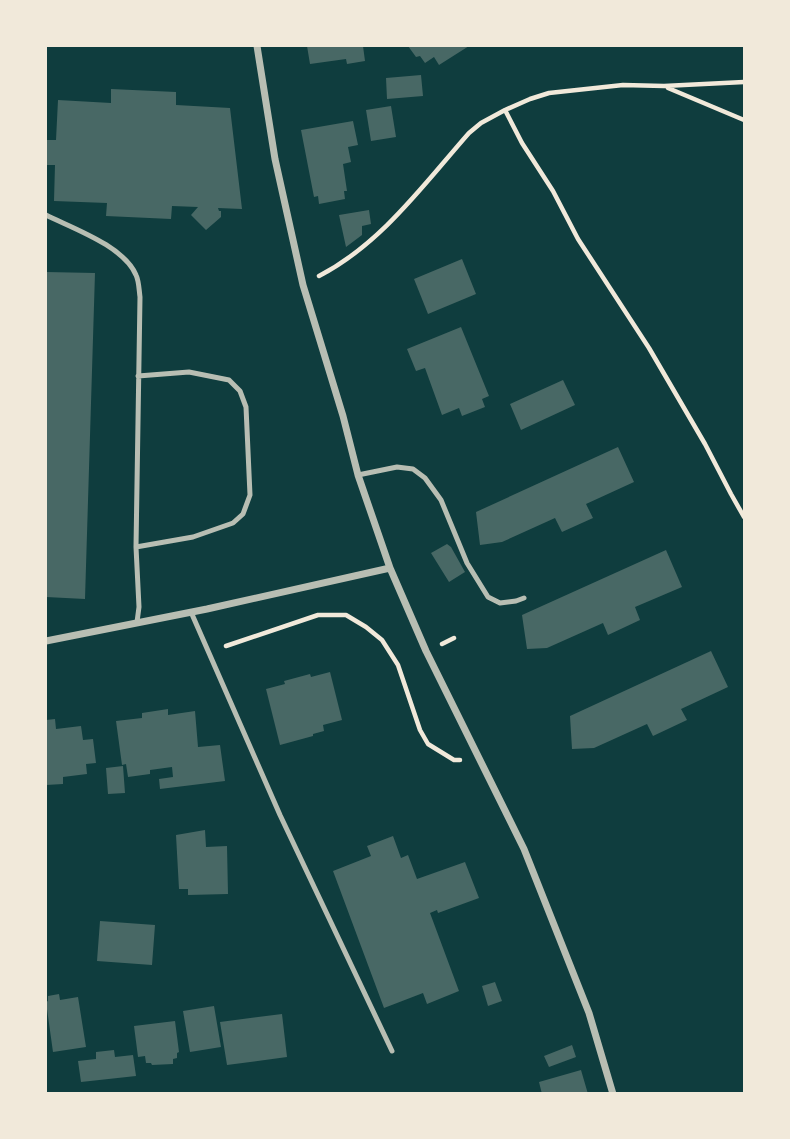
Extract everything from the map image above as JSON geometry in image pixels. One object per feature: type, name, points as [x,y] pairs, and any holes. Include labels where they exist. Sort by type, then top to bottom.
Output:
[{"type":"street","points":[[257,46],[275,159],[303,285],[358,475],[390,568],[426,651],[524,849],[589,1013],[613,1094]]},
{"type":"street","points":[[46,641],[390,568]]},
{"type":"lane","points":[[46,215],[105,244],[124,259],[136,274],[141,297],[137,622]]},
{"type":"lane","points":[[136,547],[193,537],[233,523],[243,514],[250,495],[246,407],[240,391],[229,380],[189,372],[138,376]]},
{"type":"lane","points":[[358,475],[397,467],[413,469],[425,478],[440,500],[467,563],[488,597],[500,603],[524,598]]},
{"type":"lane","points":[[191,612],[280,816],[391,1051]]},
{"type":"path","points":[[303,285],[338,266],[372,239],[469,133],[505,110],[549,93],[623,85],[744,82]]},
{"type":"path","points":[[664,86],[744,120]]},
{"type":"path","points":[[505,110],[578,239],[649,348],[744,517]]},
{"type":"path","points":[[209,652],[318,615],[346,615],[382,640],[398,665],[420,730],[428,744],[454,760],[479,759]]},
{"type":"building","points":[[307,46],[363,46],[365,61],[347,64],[346,59],[310,64]]},
{"type":"building","points":[[408,46],[469,46],[439,65],[434,57],[425,63],[420,56],[416,57]]},
{"type":"building","points":[[421,75],[423,96],[387,99],[386,78]]},
{"type":"building","points":[[111,89],[176,92],[176,105],[230,108],[242,209],[218,208],[221,217],[206,230],[191,215],[198,207],[172,206],[171,219],[106,216],[107,203],[54,201],[55,165],[46,165],[46,140],[56,140],[58,100],[111,103]]},
{"type":"building","points":[[391,106],[396,137],[371,141],[366,110]]},
{"type":"building","points":[[353,121],[358,145],[348,147],[351,162],[343,164],[347,191],[344,191],[345,199],[319,204],[318,196],[314,197],[301,130]]},
{"type":"building","points":[[369,210],[371,224],[362,226],[362,235],[346,247],[339,215]]},
{"type":"building","points":[[462,259],[476,294],[428,314],[414,279]]},
{"type":"building","points":[[46,272],[95,273],[85,599],[46,597]]},
{"type":"building","points":[[461,327],[489,396],[482,399],[485,407],[462,416],[459,408],[442,415],[425,368],[416,371],[407,349]]},
{"type":"building","points":[[563,380],[575,405],[521,430],[510,404]]},
{"type":"building","points":[[618,447],[634,482],[586,504],[593,518],[562,532],[555,518],[502,542],[480,545],[476,512]]},
{"type":"building","points":[[447,544],[465,572],[449,582],[431,553]]},
{"type":"building","points":[[666,550],[682,587],[635,607],[640,620],[608,635],[603,623],[547,648],[527,649],[522,615]]},
{"type":"building","points":[[711,651],[728,687],[681,709],[687,720],[653,736],[647,724],[594,748],[572,749],[570,716]]},
{"type":"building","points":[[330,672],[342,720],[323,725],[324,731],[313,736],[280,745],[266,689],[310,674],[311,677]]},
{"type":"building","points":[[168,709],[168,715],[195,711],[198,747],[220,745],[225,781],[160,789],[159,779],[173,777],[172,767],[128,777],[126,764],[122,765],[116,721],[142,718],[142,713]]},
{"type":"building","points":[[55,719],[56,729],[81,726],[83,740],[93,739],[96,763],[86,764],[87,774],[63,777],[63,784],[46,785],[46,720]]},
{"type":"building","points":[[123,766],[125,793],[108,794],[106,768]]},
{"type":"building","points":[[205,830],[206,847],[227,846],[228,894],[188,895],[188,889],[179,889],[176,835]]},
{"type":"building","points":[[393,836],[401,858],[408,855],[417,879],[465,862],[479,898],[438,913],[437,910],[430,913],[459,991],[427,1004],[423,993],[384,1008],[333,871],[371,856],[367,846]]},
{"type":"building","points":[[100,921],[155,925],[152,965],[97,961]]},
{"type":"building","points":[[495,982],[502,1001],[488,1006],[482,986]]},
{"type":"building","points":[[59,994],[60,1000],[78,997],[86,1047],[53,1052],[46,1002],[48,996]]},
{"type":"building","points":[[214,1006],[221,1047],[190,1052],[183,1011]]},
{"type":"building","points":[[282,1014],[287,1057],[227,1065],[220,1022]]},
{"type":"building","points":[[175,1021],[179,1052],[177,1058],[173,1059],[173,1064],[152,1065],[146,1063],[145,1056],[138,1057],[134,1026]]},
{"type":"building","points":[[572,1045],[576,1057],[549,1067],[544,1056]]},
{"type":"building","points":[[114,1050],[115,1057],[133,1055],[136,1076],[81,1082],[78,1061],[96,1059],[96,1052]]},
{"type":"building","points":[[581,1070],[588,1094],[542,1094],[539,1082]]}]
